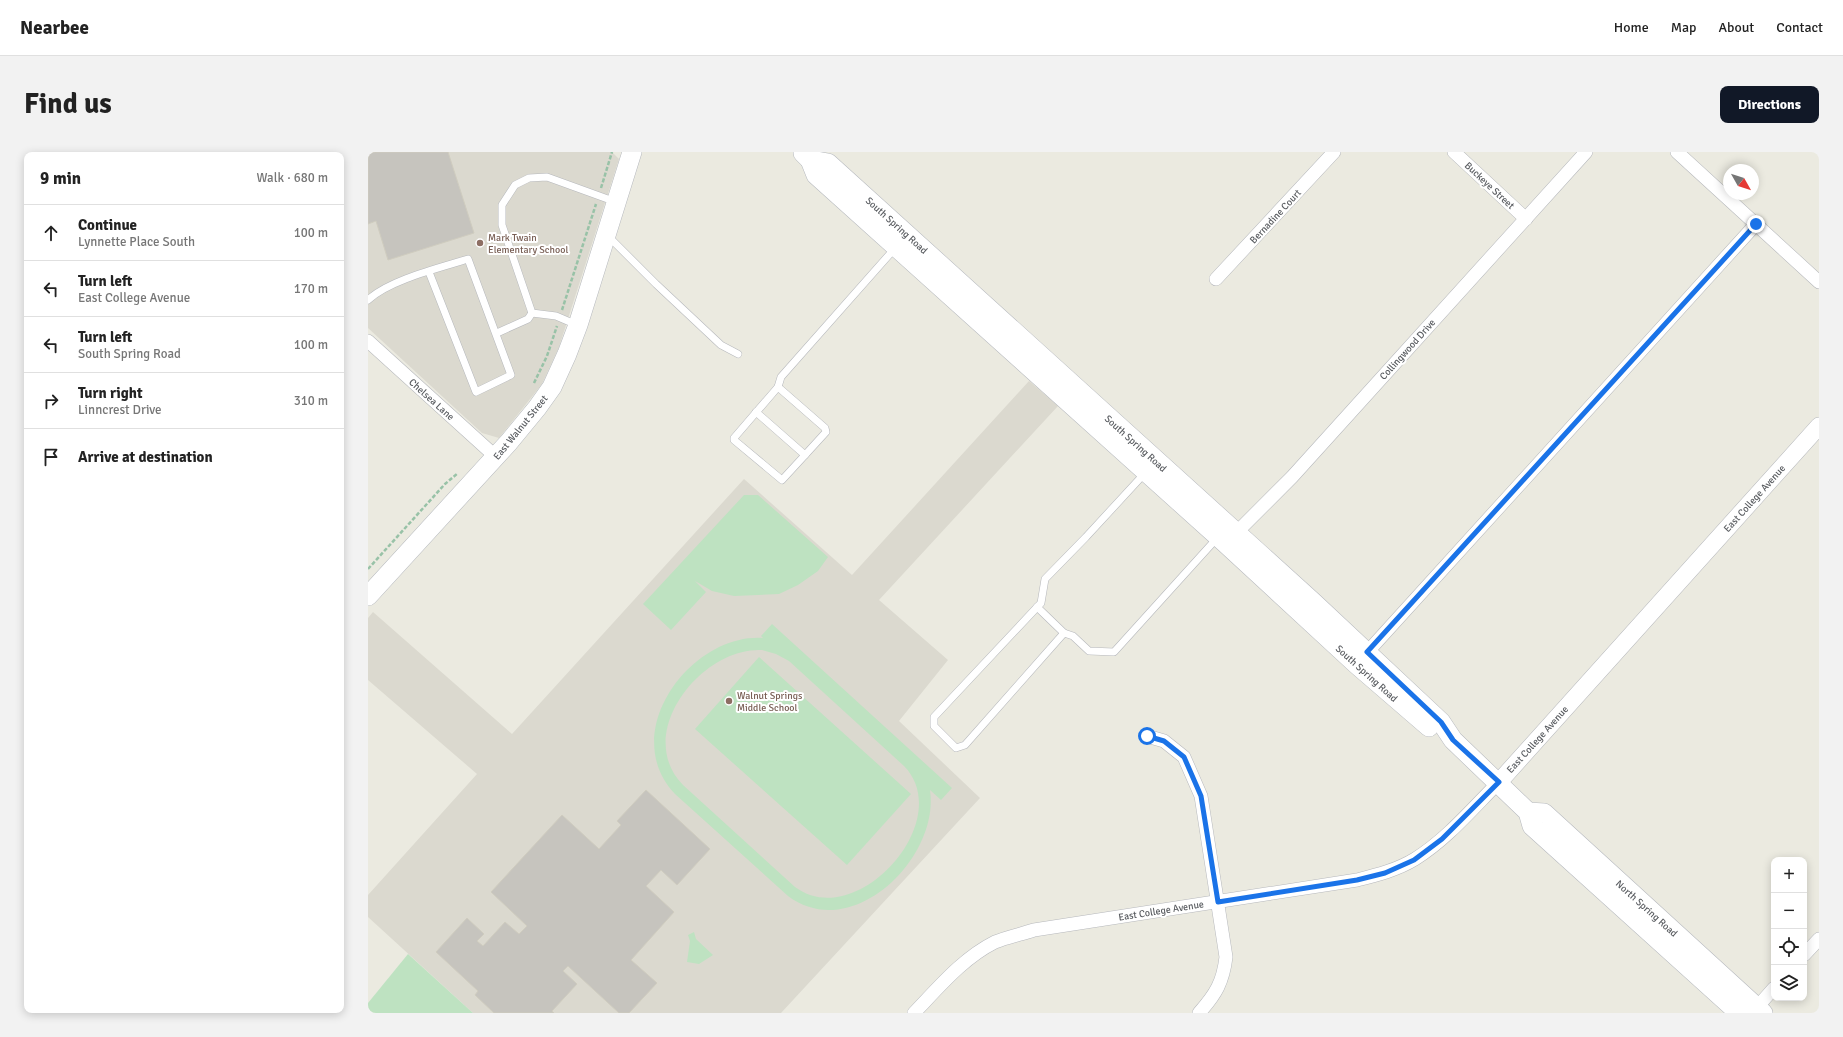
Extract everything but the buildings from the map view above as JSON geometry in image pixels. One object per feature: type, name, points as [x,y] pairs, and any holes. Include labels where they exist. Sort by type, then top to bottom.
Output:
[{"type":"main road","name":"East Walnut Street","points":[[368,596],[496,457],[537,408],[552,387],[563,365],[578,325],[632,152]]},
{"type":"main road","name":"South Spring Road","points":[[806,156],[816,175],[901,240],[1226,538],[1362,658],[1439,735],[1453,740],[1499,782]]},
{"type":"main road","name":"North Spring Road","points":[[1499,782],[1528,812],[1544,813],[1753,1012]]},
{"type":"street","name":"Bernadine Court","points":[[1216,279],[1334,152]]},
{"type":"street","name":"Buckeye Street","points":[[1454,152],[1526,219]]},
{"type":"street","name":"Collingwood Drive","points":[[1226,538],[1292,477],[1586,152]]},
{"type":"street","points":[[1677,152],[1819,282]]},
{"type":"street","points":[[1362,658],[1756,224]]},
{"type":"street","name":"Chelsea Lane","points":[[368,341],[496,457]]},
{"type":"street","name":"East College Avenue","points":[[914,1013],[952,973],[973,956],[996,942],[1042,929],[1357,880],[1385,873],[1414,860],[1442,839],[1499,782],[1819,426]]},
{"type":"street","points":[[1147,736],[1164,741],[1184,757],[1201,796],[1226,957],[1223,977],[1216,992],[1199,1013]]},
{"type":"street","points":[[1807,952],[1819,939]]},
{"type":"street","points":[[1753,1012],[1771,991]]},
{"type":"lane","points":[[532,314],[502,225],[502,205],[515,185],[529,178],[547,177],[616,202]]},
{"type":"lane","points":[[606,235],[721,345],[738,354]]},
{"type":"lane","points":[[778,386],[826,430],[782,480],[734,440],[734,436],[778,386],[781,377],[901,240]]},
{"type":"lane","points":[[368,300],[380,291],[402,281],[429,272],[468,259],[497,333],[511,375],[476,392],[429,272]]},
{"type":"lane","points":[[532,314],[556,316],[578,325]]},
{"type":"lane","points":[[497,333],[528,319],[532,314]]},
{"type":"lane","points":[[756,412],[805,455]]},
{"type":"lane","points":[[1064,633],[965,745],[956,748],[934,726],[934,717],[1041,603],[1045,579],[1152,470]]},
{"type":"lane","points":[[1037,607],[1064,633],[1073,636],[1089,651],[1114,652],[1226,538]]},
{"type":"path","points":[[605,175],[612,152]]},
{"type":"path","points":[[566,300],[593,213]]},
{"type":"path","points":[[531,390],[555,334]]},
{"type":"path","points":[[368,569],[445,484],[460,471]]},
{"type":"shaded area","name":"Mark Twain Elementary School","points":[[368,152],[612,152],[619,159],[559,347],[542,384],[499,438],[482,433],[368,328]]},
{"type":"shaded area","name":"Walnut Springs Middle School","points":[[1029,381],[1058,406],[879,600],[948,660],[899,721],[980,798],[781,1013],[473,1013],[368,917],[368,895],[477,774],[368,680],[368,618],[373,612],[512,734],[744,479],[852,575]]},
{"type":"green space","points":[[744,495],[758,495],[828,557],[818,571],[798,585],[779,594],[734,596],[712,591],[695,581],[706,592],[671,630],[643,604]]},
{"type":"green space","points":[[772,624],[952,788],[941,800],[930,790],[929,816],[921,842],[906,866],[887,886],[864,901],[839,909],[813,908],[788,896],[675,794],[659,770],[654,743],[658,717],[670,691],[688,669],[711,652],[736,641],[763,638],[761,636]],"holes":[[[762,650],[776,654],[789,661],[904,766],[917,789],[918,814],[909,840],[893,864],[871,883],[846,895],[820,897],[795,887],[683,785],[670,764],[666,742],[670,719],[681,697],[697,678],[717,663],[739,653]]]},
{"type":"green space","points":[[759,657],[911,794],[847,865],[695,729]]},
{"type":"green space","points":[[694,932],[696,939],[713,955],[699,964],[687,962],[690,941],[688,935]]},
{"type":"green space","points":[[408,954],[473,1013],[368,1013],[368,1003]]},
{"type":"place","name":"Mark Twain Elementary School","points":[[480,243]]},
{"type":"place","name":"Walnut Springs Middle School","points":[[729,701]]},
{"type":"route","points":[[1147,736],[1164,741],[1184,757],[1201,796],[1218,902],[1357,880],[1385,873],[1414,860],[1442,839],[1499,782],[1453,740],[1441,722],[1367,652],[1756,224]]}]
